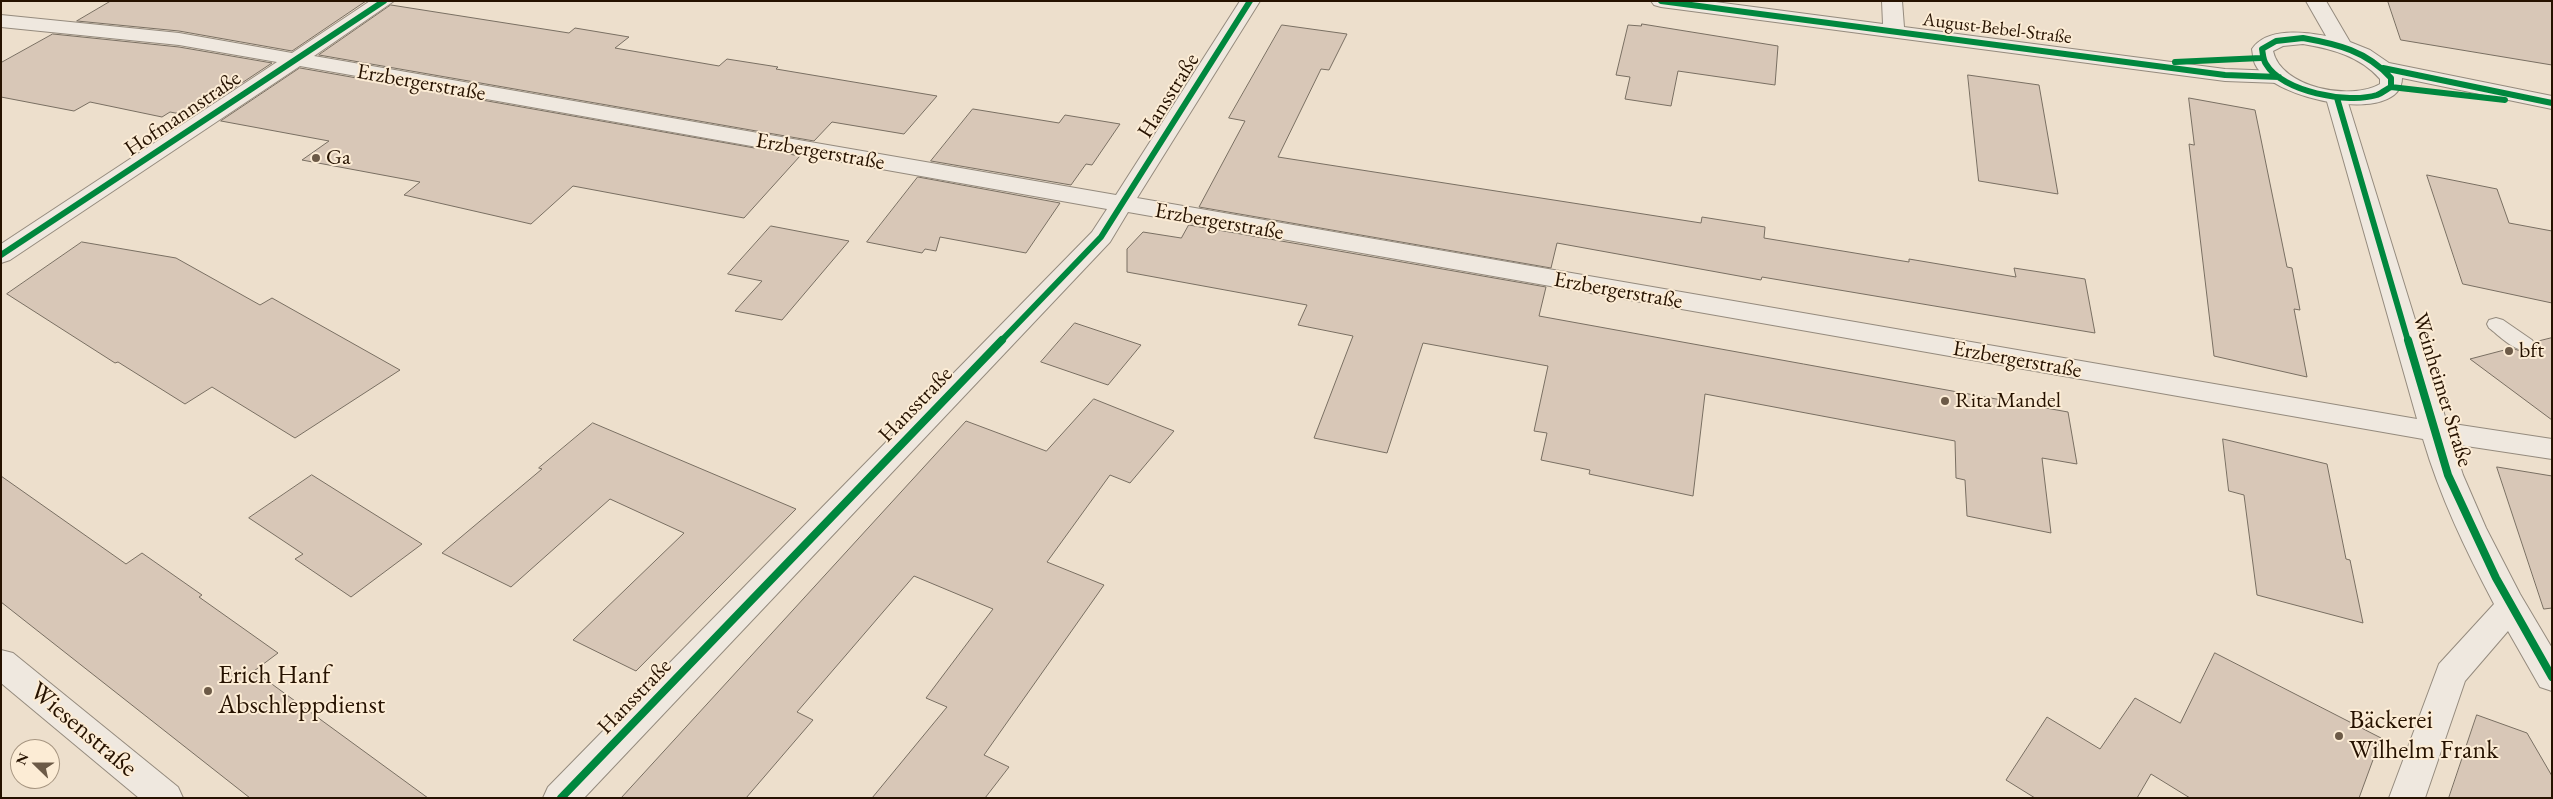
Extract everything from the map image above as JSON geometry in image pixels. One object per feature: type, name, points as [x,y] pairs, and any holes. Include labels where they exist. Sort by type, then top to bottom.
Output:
[{"type":"street","name":"Hofmannstraße","points":[[1,255],[384,1]]},
{"type":"street","name":"Hansstraße","points":[[562,798],[1101,238],[1250,1]]},
{"type":"street","name":"August-Bebel-Straße","points":[[1661,1],[2224,75],[2279,77]]},
{"type":"street","points":[[1892,1],[1894,32]]},
{"type":"street","points":[[2305,16],[2342,46]]},
{"type":"street","points":[[2305,16],[2342,46],[2372,60],[2383,68],[2391,78],[2391,88]]},
{"type":"street","points":[[2305,16],[2284,39],[2270,42],[2262,49],[2261,58],[2267,67],[2279,77],[2305,90],[2337,98],[2373,98],[2384,94],[2391,88],[2552,104]]},
{"type":"street","name":"Erzbergerstraße","points":[[1,21],[179,39],[294,61],[2368,421],[2552,449]]},
{"type":"street","name":"August-Bebel-Straße","points":[[2120,62],[2213,61],[2261,58]]},
{"type":"street","points":[[2383,68],[2552,104]]},
{"type":"street","name":"Weinheimer Straße","points":[[2337,98],[2448,475],[2472,532],[2510,607],[2552,677]]},
{"type":"street","points":[[2407,798],[2451,674],[2510,607]]},
{"type":"street","name":"Wiesenstraße","points":[[1,663],[165,798]]},
{"type":"lane","points":[[2496,324],[2525,345]]},
{"type":"building","points":[[111,1],[366,1],[292,51],[179,31],[77,21]]},
{"type":"building","points":[[2388,1],[2552,1],[2552,65],[2401,40]]},
{"type":"building","points":[[391,5],[569,33],[575,28],[629,37],[615,48],[719,66],[727,59],[937,96],[904,134],[832,122],[814,141],[319,55]]},
{"type":"building","points":[[1642,24],[1778,46],[1775,85],[1678,71],[1671,106],[1625,99],[1630,77],[1616,75],[1628,25],[1641,26]]},
{"type":"building","points":[[1282,25],[1347,34],[1329,70],[1321,69],[1278,157],[1701,223],[1702,217],[1765,227],[1764,238],[1909,262],[1909,259],[2016,277],[2014,268],[2085,279],[2095,333],[1762,277],[1761,280],[1557,243],[1551,268],[1199,207],[1245,121],[1229,118]]},
{"type":"building","points":[[53,34],[179,47],[272,63],[192,116],[170,112],[162,117],[90,102],[74,111],[1,97],[1,63]]},
{"type":"building","points":[[300,68],[800,156],[744,218],[573,186],[531,224],[404,195],[420,182],[302,160],[329,141],[221,121]]},
{"type":"building","points":[[1968,75],[2039,85],[2058,194],[1979,181]]},
{"type":"building","points":[[2189,98],[2255,110],[2287,267],[2292,268],[2300,310],[2294,309],[2307,377],[2214,356],[2189,144],[2194,145]]},
{"type":"building","points":[[973,109],[1059,123],[1065,115],[1120,124],[1092,165],[1086,164],[1071,185],[931,161]]},
{"type":"building","points":[[2427,175],[2497,189],[2509,223],[2552,231],[2552,303],[2463,284]]},
{"type":"building","points":[[918,177],[1060,203],[1026,253],[940,237],[936,251],[925,249],[922,253],[867,242]]},
{"type":"building","points":[[1189,225],[1546,287],[1539,316],[2068,412],[2077,464],[2042,458],[2051,533],[1967,516],[1965,480],[1956,478],[1955,441],[1705,394],[1693,496],[1589,474],[1590,470],[1541,460],[1547,433],[1534,431],[1548,366],[1423,343],[1387,453],[1314,438],[1353,336],[1298,325],[1307,305],[1127,272],[1127,249],[1143,232],[1181,238]]},
{"type":"building","points":[[771,226],[849,241],[782,320],[735,311],[762,281],[728,274]]},
{"type":"building","points":[[82,242],[176,258],[260,305],[272,298],[400,370],[295,438],[212,387],[185,404],[118,362],[115,363],[7,294]]},
{"type":"building","points":[[1075,323],[1141,345],[1108,385],[1041,362]]},
{"type":"building","points":[[2552,338],[2552,420],[2470,359],[2512,348],[2532,352],[2537,346],[2536,342]]},
{"type":"building","points":[[1094,399],[1174,431],[1130,483],[1110,475],[1047,562],[1104,585],[984,755],[1009,767],[985,798],[872,798],[947,707],[926,698],[993,609],[914,576],[797,712],[813,720],[746,798],[621,798],[966,421],[1046,451]]},
{"type":"building","points":[[593,423],[796,509],[636,671],[573,640],[684,533],[610,499],[511,587],[442,553],[542,469],[539,468]]},
{"type":"building","points":[[2223,439],[2327,464],[2346,559],[2350,560],[2363,623],[2257,595],[2244,495],[2229,491]]},
{"type":"building","points":[[2497,467],[2552,476],[2552,608],[2544,609]]},
{"type":"building","points":[[312,475],[422,544],[351,597],[295,559],[303,554],[249,518]]},
{"type":"building","points":[[1,476],[126,564],[142,553],[202,595],[199,597],[278,653],[254,671],[428,798],[250,798],[1,602]]},
{"type":"building","points":[[2215,653],[2381,738],[2359,798],[2190,798],[2151,774],[2137,798],[2035,798],[2006,780],[2047,717],[2100,749],[2135,698],[2180,723]]},
{"type":"building","points":[[2477,715],[2527,733],[2552,776],[2552,798],[2449,798]]},
{"type":"cycle path","points":[[1,255],[384,1]]},
{"type":"cycle path","points":[[561,798],[1101,237],[1250,1]]},
{"type":"cycle path","points":[[1661,1],[2225,75],[2279,77]]},
{"type":"cycle path","points":[[2303,38],[2340,45],[2363,54],[2383,68],[2391,78],[2391,87],[2378,95],[2359,98],[2337,97],[2315,93],[2294,86],[2276,76],[2265,63],[2262,49],[2276,41],[2303,38]]},
{"type":"cycle path","points":[[2175,62],[2261,58]]},
{"type":"cycle path","points":[[2383,68],[2552,103]]},
{"type":"cycle path","points":[[2391,87],[2505,100]]},
{"type":"cycle path","points":[[2337,98],[2448,475],[2471,528],[2496,578],[2552,677]]},
{"type":"place","name":"Ga","points":[[316,158]]},
{"type":"place","name":"bft","points":[[2509,351]]},
{"type":"place","name":"Rita Mandel","points":[[1945,401]]},
{"type":"place","name":"Erich Hanf Abschleppdienst","points":[[208,691]]},
{"type":"place","name":"Bäckerei Wilhelm Frank","points":[[2339,736]]}]
